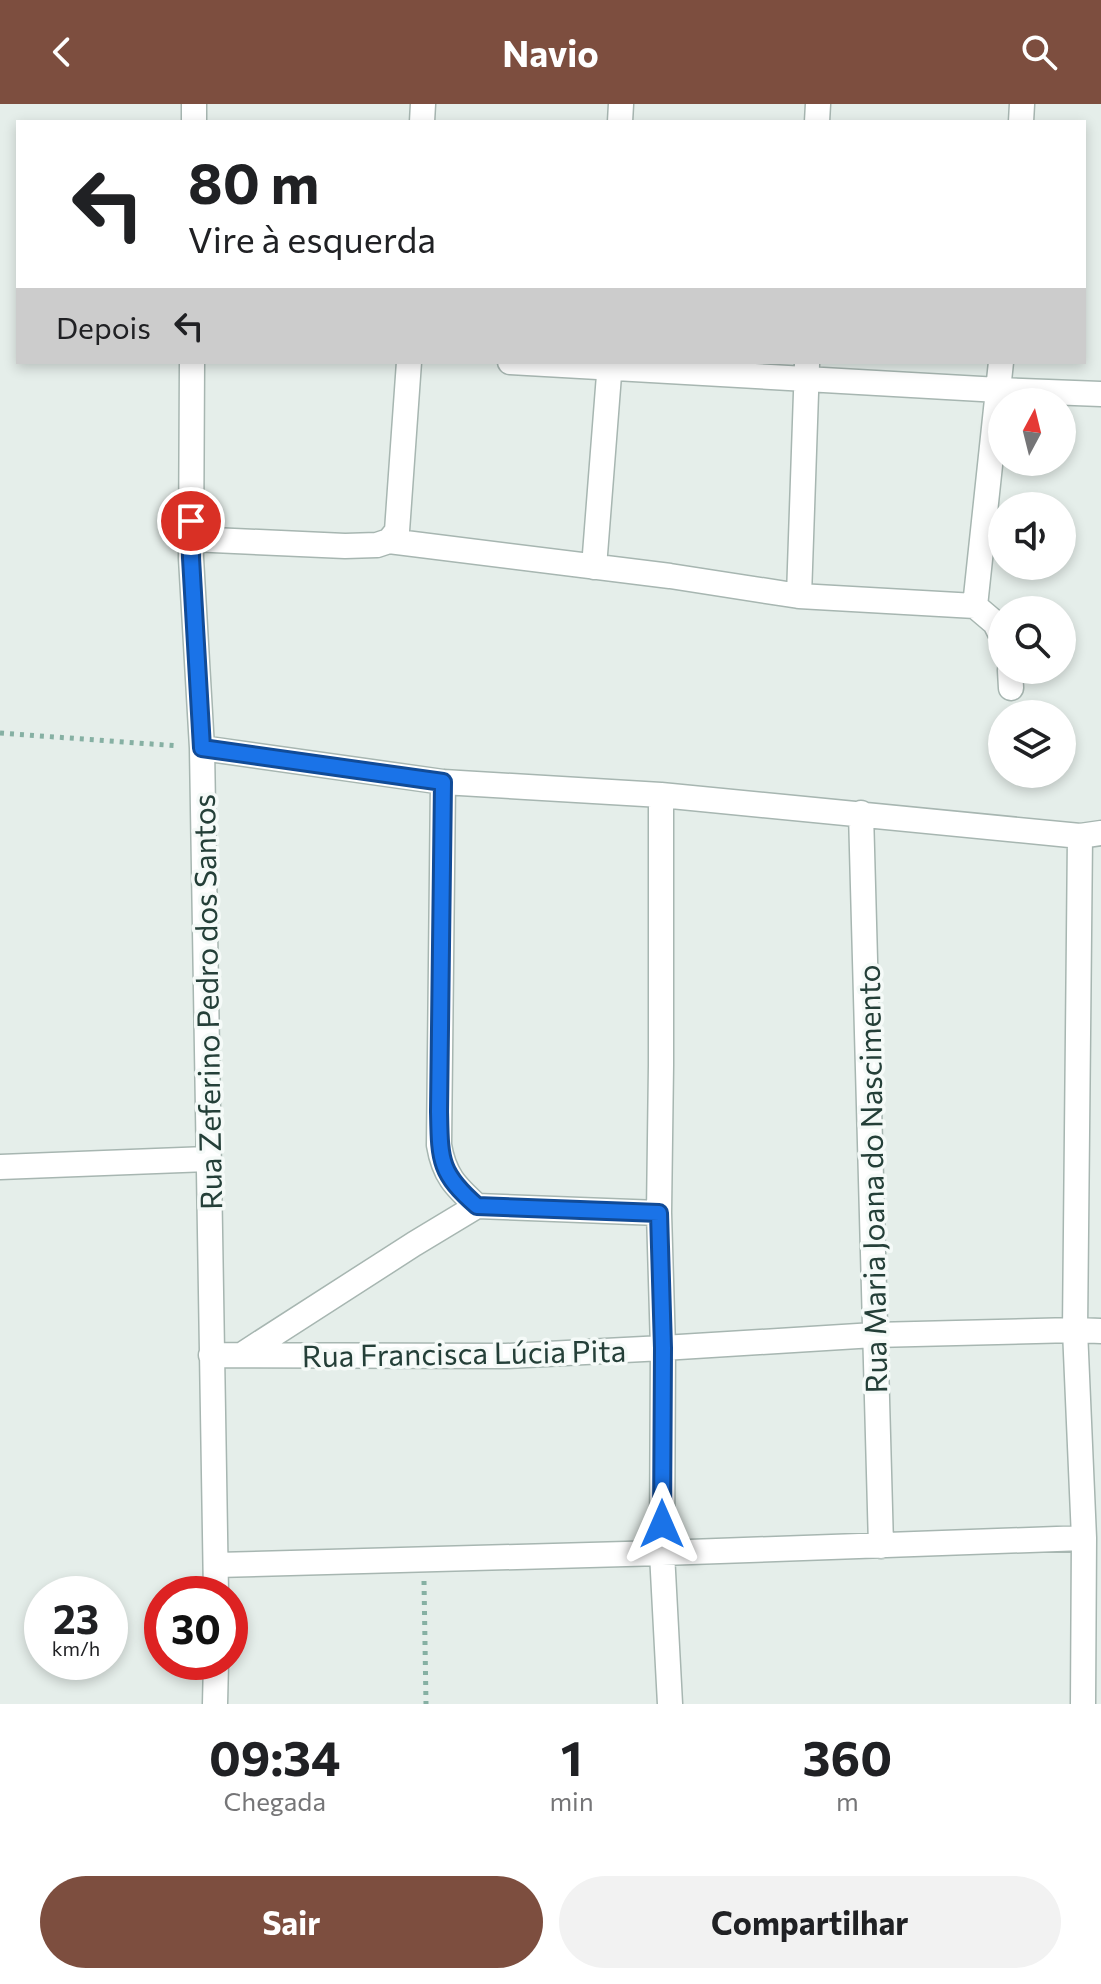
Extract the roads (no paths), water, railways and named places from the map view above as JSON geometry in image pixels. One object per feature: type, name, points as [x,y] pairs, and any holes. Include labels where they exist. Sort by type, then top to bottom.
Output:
[{"type":"street","name":"Rua Zeferino Pedro dos Santos","points":[[192,364],[191,539],[202,748],[217,1576]]},
{"type":"street","points":[[389,541],[397,531],[409,364]]},
{"type":"street","points":[[560,364],[806,370],[988,389]]},
{"type":"street","points":[[999,388],[1001,364]]},
{"type":"street","points":[[594,567],[610,366]]},
{"type":"street","points":[[799,596],[806,370]]},
{"type":"street","points":[[1076,393],[1101,394]]},
{"type":"street","points":[[975,606],[989,476]]},
{"type":"street","points":[[191,539],[345,546],[377,545],[389,541],[799,596],[975,606],[988,617]]},
{"type":"street","points":[[202,748],[443,782],[661,795],[1091,835],[1075,1330],[1084,1538],[1083,1704]]},
{"type":"street","points":[[443,782],[439,1145],[448,1176],[477,1206]]},
{"type":"street","points":[[661,795],[659,1213],[663,1348],[662,1553],[670,1704]]},
{"type":"street","name":"Rua Maria Joana do Nascimento","points":[[861,813],[881,1546]]},
{"type":"street","points":[[0,1167],[208,1159]]},
{"type":"street","points":[[243,1354],[477,1206],[659,1213]]},
{"type":"street","name":"Rua Francisca Lúcia Pita","points":[[211,1355],[506,1356],[874,1335],[1101,1331]]},
{"type":"street","points":[[217,1565],[1084,1538]]},
{"type":"street","points":[[215,1704],[216,1680]]}]
